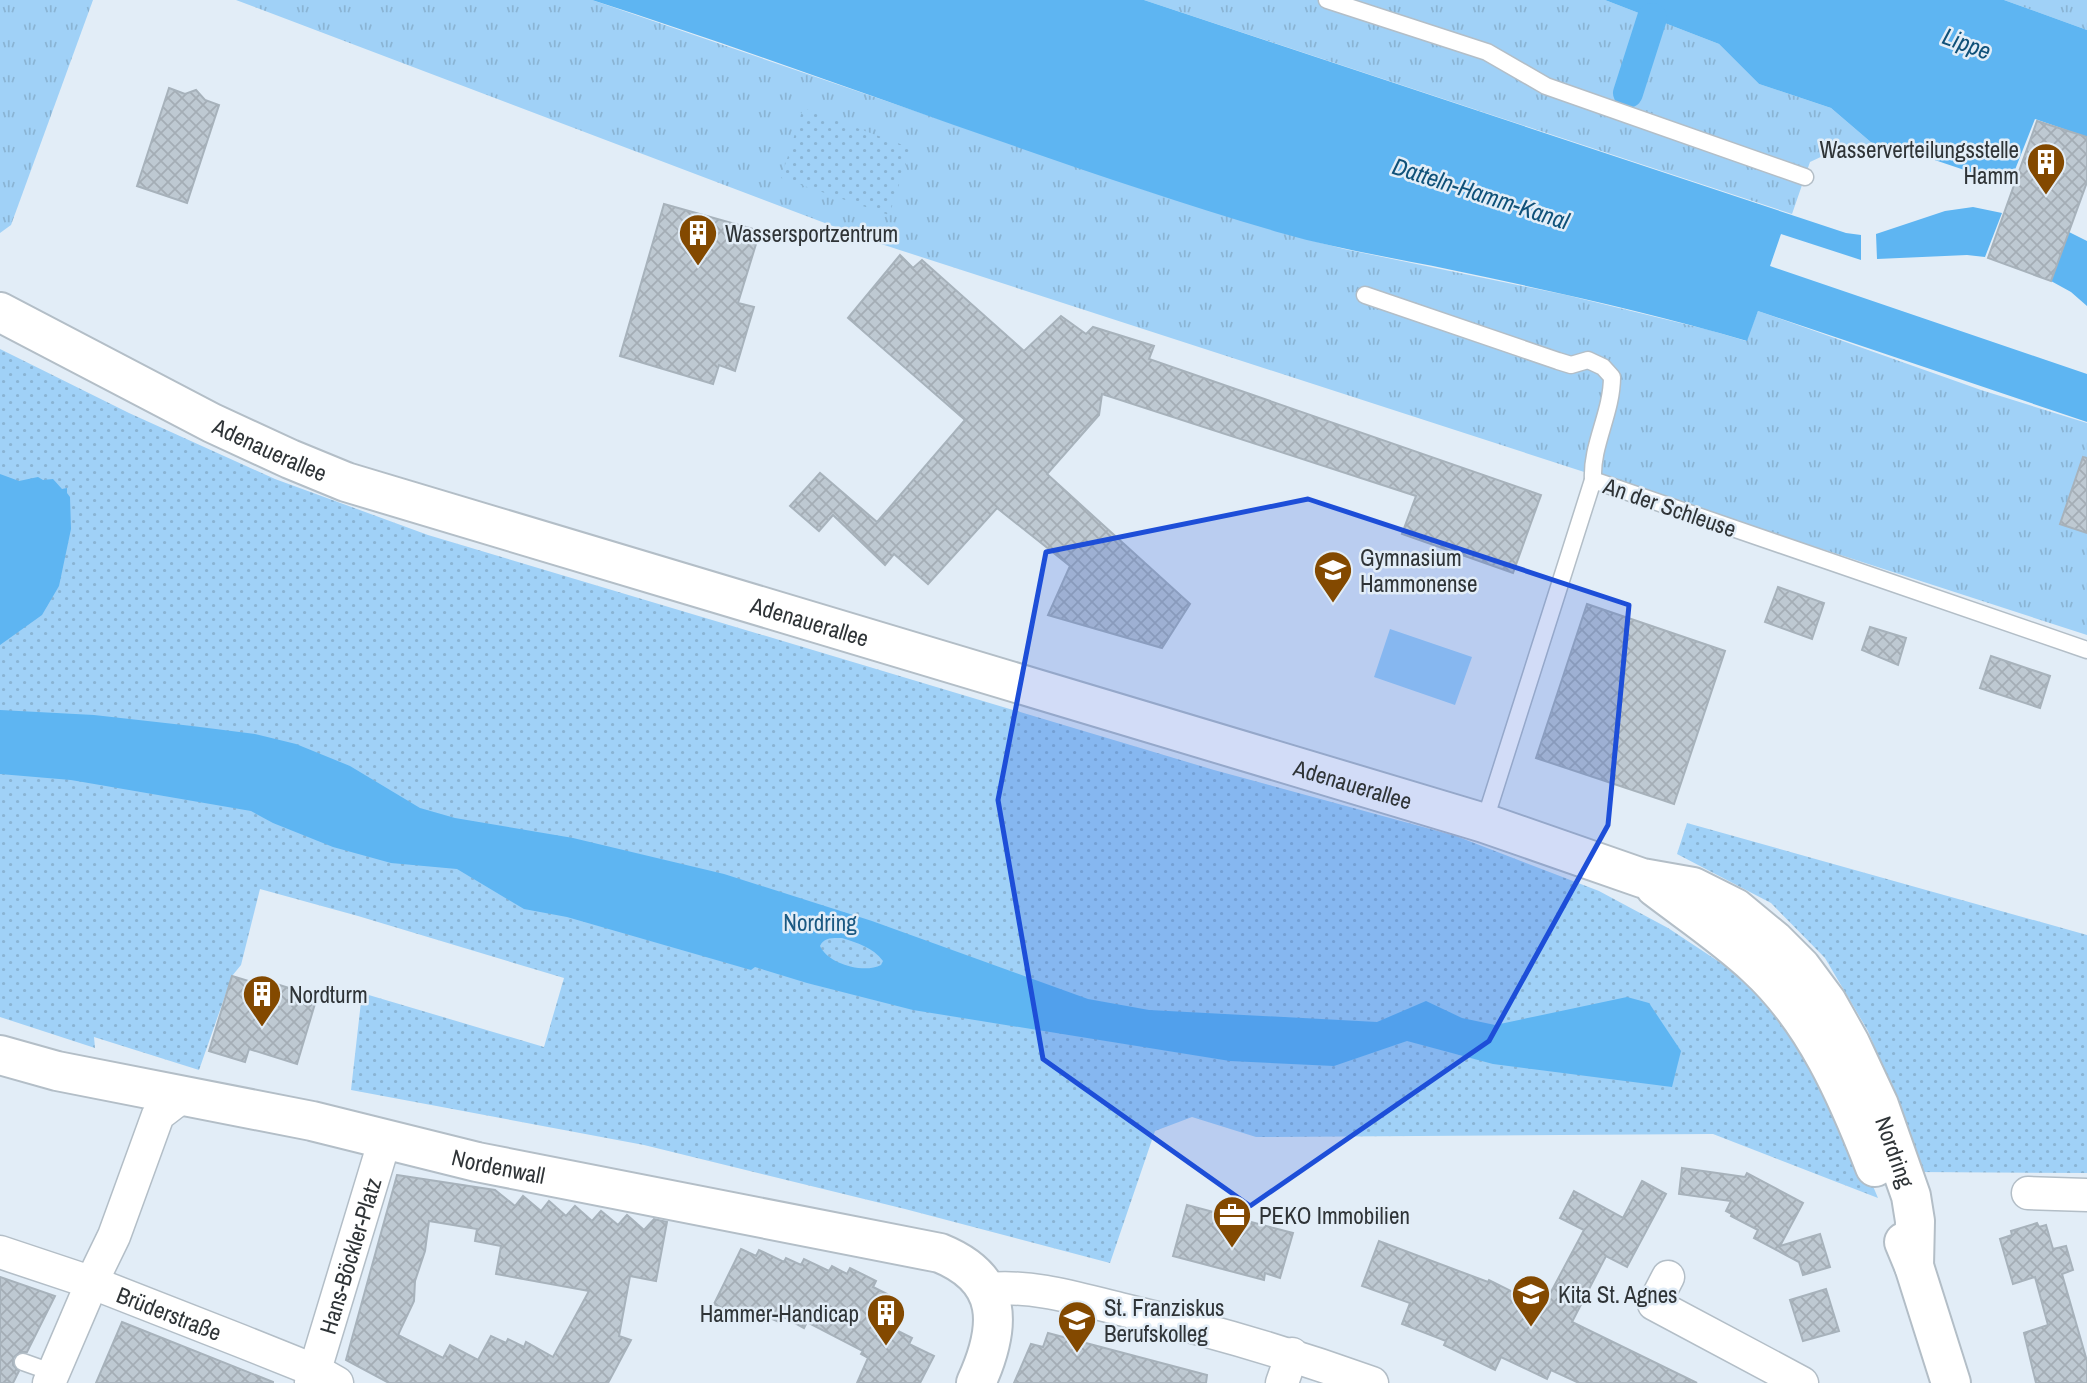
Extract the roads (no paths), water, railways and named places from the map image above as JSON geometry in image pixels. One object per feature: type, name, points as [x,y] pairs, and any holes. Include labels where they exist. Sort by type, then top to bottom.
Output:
[{"type":"main road","name":"Adenauerallee","points":[[0,312],[212,423],[346,482],[1484,823],[1642,878],[1693,887],[1735,908],[1775,940],[1801,967],[1827,1002],[1850,1043]]},
{"type":"main road","name":"Adenauerallee","points":[[1642,878],[1728,942],[1781,992],[1820,1048],[1864,1139]]},
{"type":"main road","name":"Nordring","points":[[1850,1043],[1879,1105],[1911,1196],[1915,1221],[1914,1266]]},
{"type":"main road","name":"Nordenwall","points":[[0,1055],[57,1071],[312,1121],[477,1162],[940,1253],[961,1261],[990,1299]]},
{"type":"main road","name":"Nordring","points":[[1864,1139],[1914,1266],[1951,1383]]},
{"type":"main road","points":[[976,1383],[993,1325],[990,1299]]},
{"type":"street","points":[[51,1378],[114,1236],[158,1115],[184,1095]]},
{"type":"street","name":"Hans-Böckler-Platz","points":[[321,1379],[385,1139]]},
{"type":"street","points":[[2028,1193],[2087,1195]]},
{"type":"street","name":"Brüderstraße","points":[[0,1252],[93,1283],[321,1379]]},
{"type":"street","points":[[1668,1277],[1654,1304],[1802,1383]]},
{"type":"street","points":[[990,1299],[1015,1287],[1058,1294],[1144,1314],[1287,1369],[1372,1383]]},
{"type":"lane","points":[[1327,0],[1487,52],[1545,86],[1805,177]]},
{"type":"lane","points":[[1365,295],[1571,365],[1588,360],[1603,367],[1612,377],[1612,392],[1592,464],[1593,480]]},
{"type":"lane","name":"An der Schleuse","points":[[1484,823],[1593,480],[2087,650]]},
{"type":"lane","points":[[23,1362],[51,1378]]},
{"type":"water","name":"Datteln-Hamm-Kanal","points":[[592,0],[1144,0],[1846,233],[1861,235],[1861,260],[1781,234],[1770,266],[2087,374],[2087,422],[1758,311],[1747,341],[1600,302],[1345,249],[1281,233],[1107,178]]},
{"type":"water","name":"Lippe","points":[[1605,0],[2004,0],[2087,30],[2087,137],[2035,119],[2009,185],[1902,149],[1873,144],[1831,108],[1759,84],[1719,44]]},
{"type":"water","points":[[1973,207],[2002,213],[1985,257],[1967,255],[1877,259],[1876,234],[1945,211]]},
{"type":"water","points":[[2069,232],[2087,241],[2087,306],[2071,292],[2051,281]]},
{"type":"water","points":[[0,474],[19,481],[38,477],[43,480],[53,479],[62,489],[67,488],[70,497],[71,529],[59,586],[42,615],[0,645]]},
{"type":"water","points":[[0,710],[94,715],[255,734],[296,744],[350,766],[420,808],[455,818],[573,838],[724,874],[872,921],[1088,999],[1149,1010],[1377,1022],[1426,1001],[1462,1018],[1495,1025],[1627,997],[1649,1003],[1681,1051],[1672,1087],[1493,1064],[1407,1041],[1334,1066],[1230,1061],[913,1010],[755,967],[751,970],[567,917],[524,909],[457,869],[391,863],[333,847],[273,823],[251,811],[71,780],[0,774]],"holes":[[[842,938],[874,952],[883,961],[881,965],[874,968],[847,966],[831,958],[820,946],[829,939]]]},
{"type":"waterway","points":[[1628,93],[1652,18]]},
{"type":"place","name":"Wasserverteilungsstelle Hamm","points":[[2046,196]]},
{"type":"place","name":"Wassersportzentrum","points":[[698,267]]},
{"type":"place","name":"Gymnasium Hammonense","points":[[1333,604]]},
{"type":"place","name":"Nordturm","points":[[262,1028]]},
{"type":"place","name":"PEKO Immobilien","points":[[1232,1249]]},
{"type":"place","name":"Kita St. Agnes","points":[[1531,1328]]},
{"type":"place","name":"Hammer-Handicap","points":[[886,1347]]},
{"type":"place","name":"St. Franziskus Berufskolleg","points":[[1077,1354]]}]
